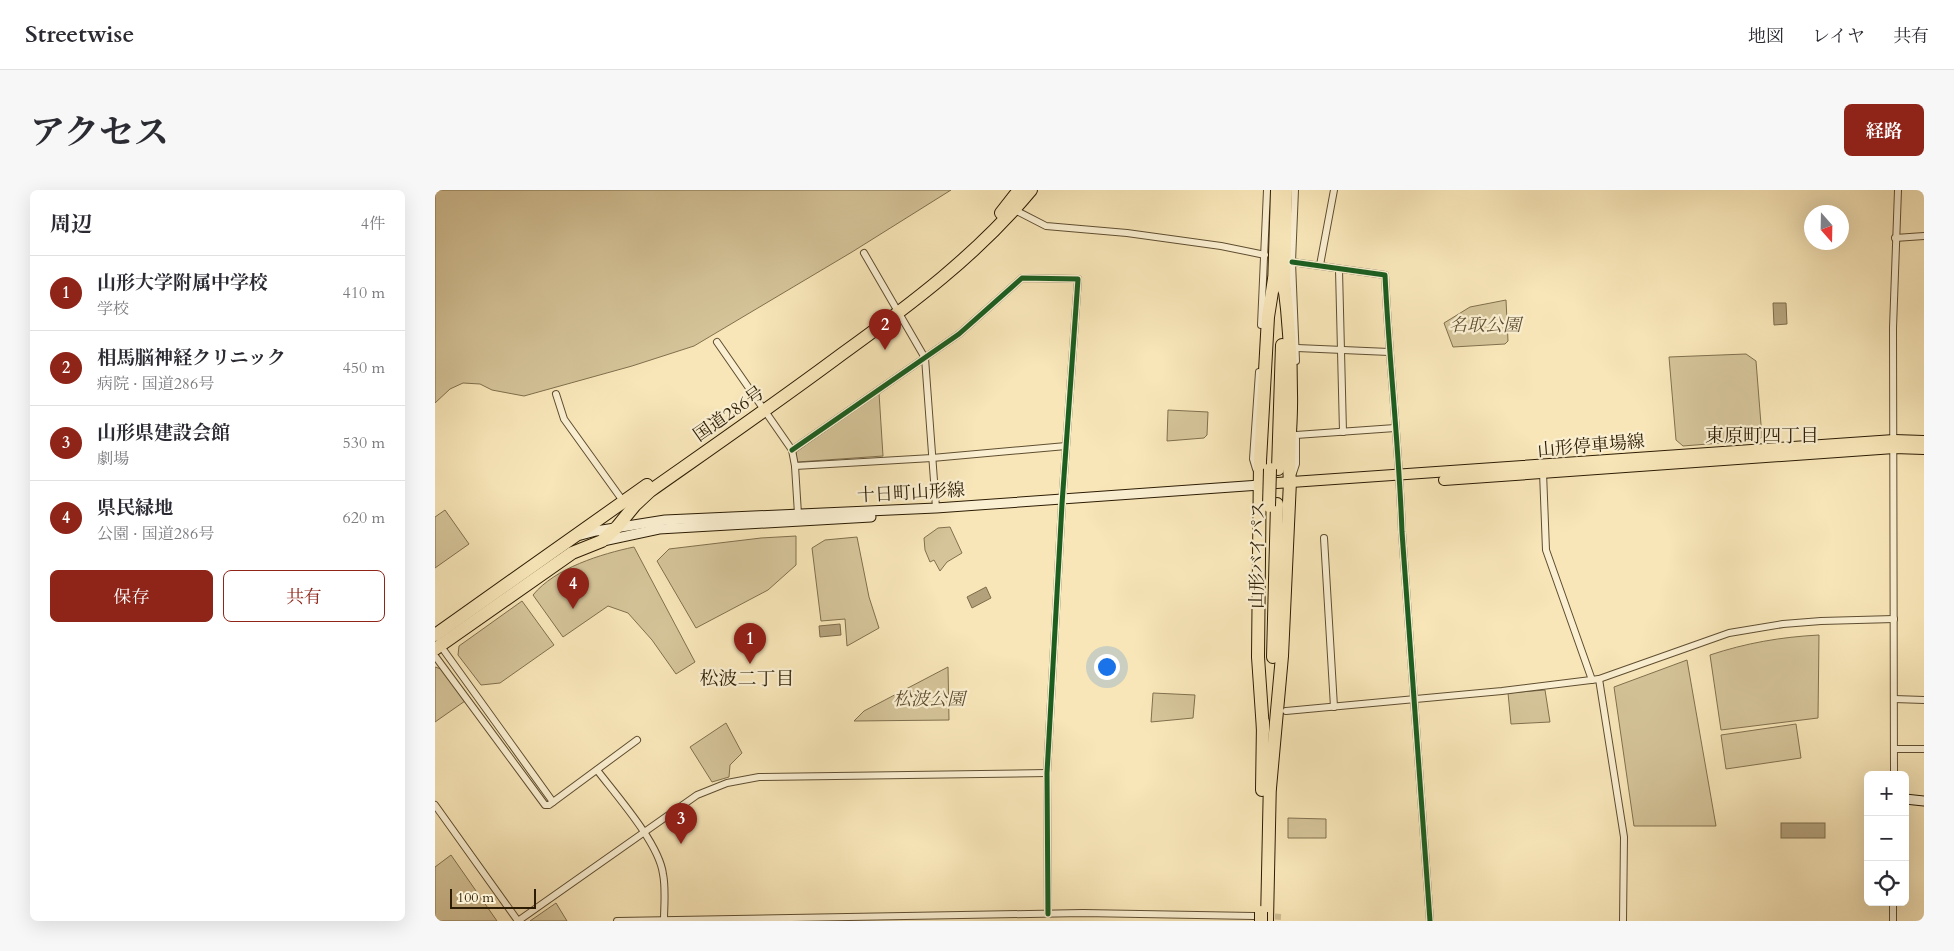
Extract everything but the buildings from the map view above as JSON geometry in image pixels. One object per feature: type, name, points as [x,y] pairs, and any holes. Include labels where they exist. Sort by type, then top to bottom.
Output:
[{"type":"highway","name":"国道286号","points":[[1011,208],[1019,190]]},
{"type":"highway","name":"国道286号","points":[[436,646],[565,542],[629,503],[897,310],[1031,190]]},
{"type":"highway","name":"山形バイパス","points":[[1261,917],[1263,730],[1273,505],[1279,281],[1277,190]]},
{"type":"highway","name":"山形バイパス","points":[[1279,281],[1286,190]]},
{"type":"highway","points":[[1270,788],[1282,656],[1290,485],[1291,376],[1289,323],[1279,281]]},
{"type":"highway","points":[[1263,730],[1258,657],[1261,488],[1268,317],[1279,281]]},
{"type":"highway","name":"国道286号","points":[[436,646],[572,552],[602,541],[617,528],[629,503]]},
{"type":"highway","name":"山形バイパス","points":[[1261,917],[1270,788],[1273,505]]},
{"type":"main road","name":"山形停車場線","points":[[1261,488],[1543,470],[1924,441]]},
{"type":"main road","name":"山形停車場線","points":[[1894,444],[1924,449]]},
{"type":"main road","name":"十日町山形線","points":[[602,541],[659,529],[803,522],[1261,488]]},
{"type":"main road","name":"十日町山形線","points":[[565,542],[586,533],[665,520],[1062,502]]},
{"type":"main road","points":[[629,503],[635,517],[646,524]]},
{"type":"main road","points":[[1909,800],[1924,801]]},
{"type":"street","points":[[1261,488],[1253,459],[1267,190]]},
{"type":"street","points":[[1290,485],[1296,464],[1297,348],[1292,262],[1295,190]]},
{"type":"street","points":[[1320,265],[1334,190]]},
{"type":"street","points":[[1894,771],[1895,238],[1898,190]]},
{"type":"street","points":[[1011,208],[1046,226],[1221,246],[1265,255]]},
{"type":"street","points":[[1895,238],[1924,236]]},
{"type":"street","points":[[864,253],[925,358],[936,508]]},
{"type":"street","points":[[1292,262],[1385,275],[1430,921]]},
{"type":"street","points":[[1339,270],[1343,432]]},
{"type":"street","points":[[792,450],[959,334],[1022,278],[1078,279],[1062,502],[1047,773],[1048,914]]},
{"type":"street","points":[[717,342],[792,450],[798,514]]},
{"type":"street","points":[[1297,348],[1389,352]]},
{"type":"street","points":[[556,394],[564,419],[629,503]]},
{"type":"street","points":[[1295,435],[1395,428]]},
{"type":"street","points":[[795,466],[932,458],[1066,446]]},
{"type":"street","points":[[1543,470],[1546,550],[1592,680]]},
{"type":"street","points":[[1324,538],[1334,707]]},
{"type":"street","points":[[1286,711],[1599,679],[1729,633],[1821,621],[1894,619]]},
{"type":"street","points":[[436,646],[553,802]]},
{"type":"street","points":[[436,646],[544,804],[549,805],[637,740]]},
{"type":"street","points":[[1599,679],[1624,837],[1623,921]]},
{"type":"street","points":[[1894,699],[1924,700]]},
{"type":"street","points":[[1895,749],[1924,749]]},
{"type":"street","points":[[597,770],[643,832],[659,859],[663,874],[664,920]]},
{"type":"street","points":[[435,804],[518,921],[697,795],[727,783],[759,777],[1047,773]]},
{"type":"street","points":[[1893,906],[1893,921]]},
{"type":"street","points":[[617,921],[1048,914],[1261,917]]},
{"type":"green space","points":[[435,190],[951,190],[852,252],[694,346],[632,366],[524,396],[492,390],[480,384],[463,383],[450,389],[435,403]]},
{"type":"green space","name":"名取公園","points":[[1506,300],[1508,341],[1505,344],[1453,347],[1444,323],[1470,307]]},
{"type":"green space","points":[[1746,354],[1756,361],[1762,437],[1758,440],[1683,446],[1676,440],[1669,357]]},
{"type":"green space","points":[[879,393],[883,456],[797,462],[796,452]]},
{"type":"green space","points":[[1168,410],[1208,412],[1207,435],[1204,438],[1167,441]]},
{"type":"green space","points":[[445,510],[469,544],[435,568],[435,517]]},
{"type":"green space","points":[[950,527],[962,553],[947,562],[940,571],[934,560],[930,562],[925,550],[924,538],[938,528]]},
{"type":"green space","points":[[796,536],[796,565],[768,590],[696,628],[657,561],[669,549],[761,538]]},
{"type":"green space","points":[[857,537],[869,597],[879,628],[847,646],[845,619],[821,621],[812,548],[825,540]]},
{"type":"green space","points":[[634,547],[695,662],[676,674],[652,640],[628,613],[608,606],[563,637],[533,595],[553,577],[579,563]]},
{"type":"green space","points":[[522,601],[554,645],[500,683],[481,685],[458,655],[459,646]]},
{"type":"green space","points":[[1819,635],[1818,718],[1721,730],[1710,655],[1764,641]]},
{"type":"green space","points":[[1687,660],[1716,826],[1634,826],[1614,687]]},
{"type":"green space","points":[[435,667],[441,669],[465,701],[435,722]]},
{"type":"green space","name":"松波公園","points":[[948,667],[949,720],[854,721],[864,711]]},
{"type":"green space","points":[[1545,690],[1550,722],[1511,724],[1508,693]]},
{"type":"green space","points":[[1153,693],[1195,695],[1193,718],[1151,722]]},
{"type":"green space","points":[[726,723],[742,753],[730,765],[729,777],[712,782],[690,747]]},
{"type":"green space","points":[[1796,724],[1801,758],[1726,769],[1721,735]]},
{"type":"green space","points":[[1288,818],[1326,819],[1326,838],[1288,838]]},
{"type":"green space","points":[[451,855],[497,921],[435,921],[435,867]]},
{"type":"green space","points":[[556,903],[567,921],[530,921]]},
{"type":"shaded area","points":[[1773,303],[1786,303],[1787,324],[1774,325]]},
{"type":"shaded area","points":[[986,587],[991,598],[972,608],[967,597]]},
{"type":"shaded area","points":[[840,624],[841,635],[820,637],[819,626]]},
{"type":"shaded area","points":[[1781,823],[1825,823],[1825,838],[1781,838]]},
{"type":"tunnel","points":[[1266,916],[1282,917]]},
{"type":"cycle path","points":[[1292,262],[1385,275],[1430,921]]},
{"type":"cycle path","points":[[792,450],[959,334],[1022,278],[1078,279],[1062,504],[1047,773],[1048,914]]},
{"type":"place","name":"相馬脳神経クリニック","points":[[885,350]]},
{"type":"place","name":"県民緑地","points":[[573,609]]},
{"type":"place","name":"山形大学附属中学校","points":[[750,664]]},
{"type":"place","name":"山形県建設会館","points":[[681,844]]},
{"type":"district","name":"東原町四丁目","points":[[1762,436]]},
{"type":"district","name":"松波二丁目","points":[[747,679]]}]
